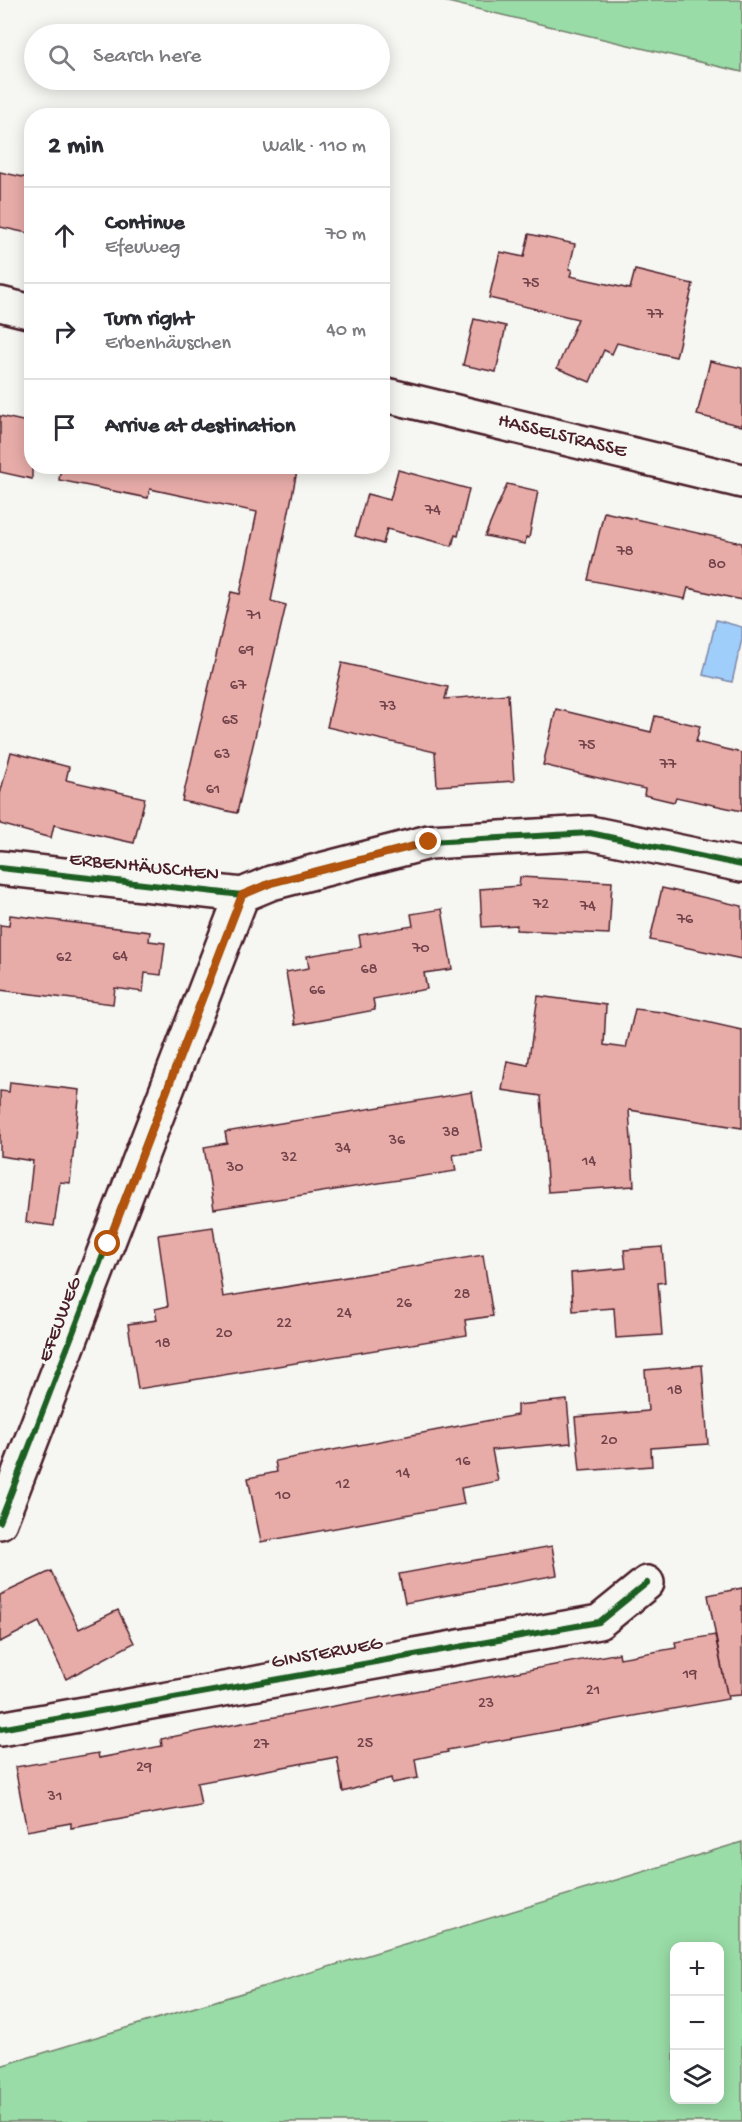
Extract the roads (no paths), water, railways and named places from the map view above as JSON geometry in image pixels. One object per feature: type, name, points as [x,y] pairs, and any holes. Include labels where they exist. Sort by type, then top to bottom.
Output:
[{"type":"street","points":[[0,304],[24,310]]},
{"type":"street","name":"HASSELSTRASSE","points":[[390,396],[742,481]]},
{"type":"street","name":"ERBENHÄUSCHEN","points":[[0,868],[242,895],[271,883],[429,842],[590,833],[742,864]]},
{"type":"street","name":"EFEUWEG","points":[[0,1522],[242,895]]},
{"type":"street","name":"GINSTERWEG","points":[[0,1729],[599,1622],[648,1583]]},
{"type":"water","points":[[716,620],[742,627],[742,639],[732,682],[703,675]]}]
